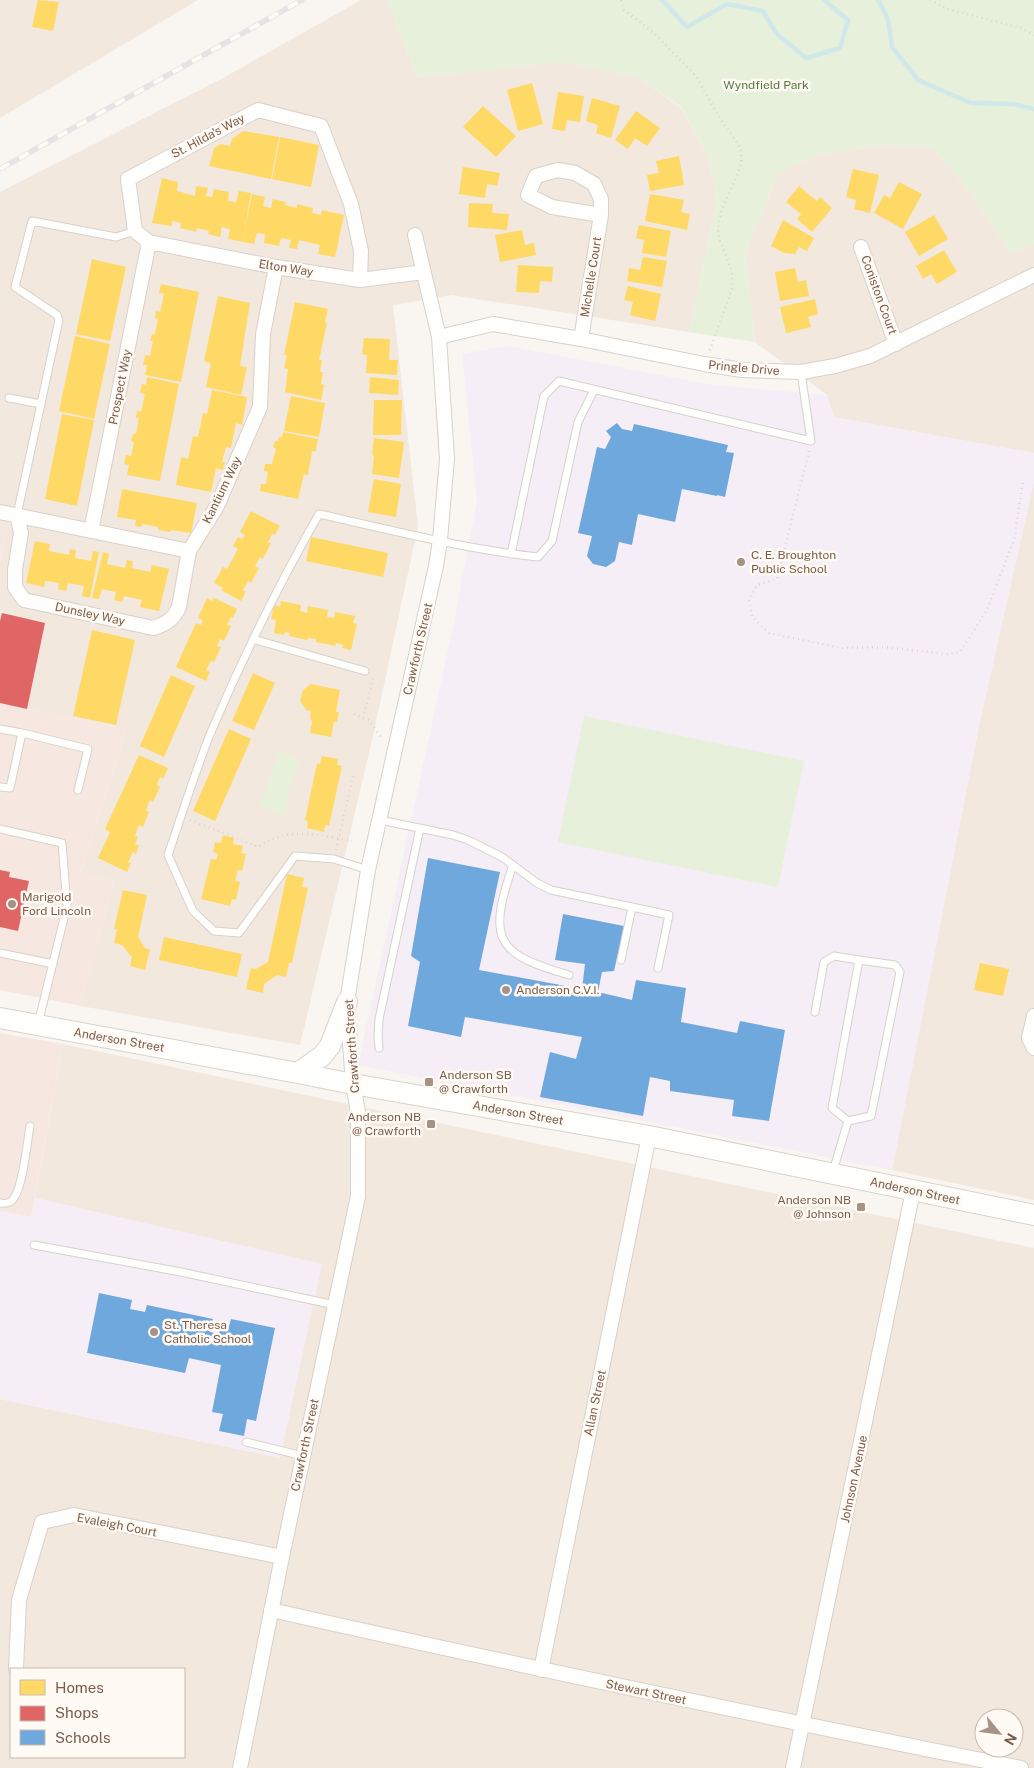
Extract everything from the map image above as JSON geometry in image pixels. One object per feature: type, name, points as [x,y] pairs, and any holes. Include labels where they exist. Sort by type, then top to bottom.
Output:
[{"type":"main road","points":[[298,1073],[322,1056],[330,1046],[347,1002]]},
{"type":"main road","name":"Anderson Street","points":[[0,1018],[353,1084],[649,1136],[1034,1215]]},
{"type":"street","name":"St. Hilda's Way","points":[[135,231],[128,180],[258,110],[321,126],[351,204],[361,251],[360,280]]},
{"type":"street","name":"Michelle Court","points":[[581,339],[601,215],[601,199],[594,184],[575,173],[558,170],[536,176],[528,195],[552,207],[601,215]]},
{"type":"street","points":[[135,231],[149,242]]},
{"type":"street","name":"Crawforth Street","points":[[240,1768],[271,1610],[358,1196],[358,1112],[353,1084],[347,1002],[368,870],[436,566],[440,540],[447,459],[439,337],[415,235]]},
{"type":"street","name":"Elton Way","points":[[149,242],[276,267],[360,280],[424,272]]},
{"type":"street","name":"Prospect Way","points":[[91,531],[149,242]]},
{"type":"street","name":"Coniston Court","points":[[861,247],[896,344]]},
{"type":"street","name":"Kantium Way","points":[[188,551],[217,506],[260,407],[263,334],[276,267]]},
{"type":"street","name":"Pringle Drive","points":[[439,337],[493,324],[742,370],[801,372],[835,366],[870,356],[1034,275]]},
{"type":"street","points":[[0,512],[188,551]]},
{"type":"street","name":"Dunsley Way","points":[[17,515],[21,533],[15,570],[15,587],[24,600],[153,628],[169,621],[176,614],[188,551]]},
{"type":"street","points":[[1034,1016],[1029,1038],[1034,1048]]},
{"type":"street","name":"Allan Street","points":[[541,1670],[649,1136]]},
{"type":"street","name":"Johnson Avenue","points":[[793,1768],[914,1191]]},
{"type":"street","name":"Evaleigh Court","points":[[16,1668],[19,1600],[42,1522],[74,1516],[282,1557]]},
{"type":"street","name":"Stewart Street","points":[[271,1610],[802,1725],[1021,1768]]},
{"type":"lane","points":[[17,515],[59,320],[56,315],[15,287],[32,221],[116,237],[135,231]]},
{"type":"lane","points":[[511,554],[544,396],[559,381],[811,441],[801,372]]},
{"type":"lane","points":[[368,870],[334,859],[295,856],[240,933],[214,931],[193,911],[168,855],[211,734],[253,639],[319,514],[511,554],[538,557],[552,541],[578,422],[594,390]]},
{"type":"lane","points":[[9,398],[41,404]]},
{"type":"lane","points":[[253,639],[365,671]]},
{"type":"lane","points":[[0,728],[88,749],[78,790]]},
{"type":"lane","points":[[0,787],[10,788],[22,733]]},
{"type":"lane","points":[[380,820],[453,834],[468,840],[502,857],[538,884],[551,890],[669,915],[658,968]]},
{"type":"lane","points":[[379,1048],[379,1019],[420,828]]},
{"type":"lane","points":[[0,829],[62,843],[67,906],[38,1025]]},
{"type":"lane","points":[[513,866],[501,909],[500,934],[514,953],[528,962],[569,975]]},
{"type":"lane","points":[[621,960],[632,907]]},
{"type":"lane","points":[[0,953],[53,964]]},
{"type":"lane","points":[[814,1012],[824,962],[834,956],[895,965],[900,972],[870,1116],[848,1121]]},
{"type":"lane","points":[[848,1121],[832,1108],[859,960]]},
{"type":"lane","points":[[832,1174],[848,1121]]},
{"type":"lane","points":[[0,1203],[5,1204],[13,1200],[19,1189],[30,1126]]},
{"type":"lane","points":[[34,1245],[180,1272],[335,1305]]},
{"type":"lane","points":[[246,1442],[303,1456]]},
{"type":"path","points":[[621,0],[624,10],[654,33],[696,76],[741,151],[740,168],[721,213],[718,232],[732,271],[732,288],[704,364]]},
{"type":"path","points":[[930,0],[946,9],[1021,28],[1034,35]]},
{"type":"path","points":[[811,441],[777,579],[757,586],[749,600],[752,617],[769,633],[841,648],[884,647],[947,654],[960,652],[987,610],[1014,540],[1023,481]]},
{"type":"path","points":[[354,714],[368,720],[394,754]]},
{"type":"path","points":[[334,859],[354,773]]},
{"type":"path","points":[[182,816],[259,847],[269,839],[294,834],[322,835],[352,841]]},
{"type":"shaded area","points":[[0,0],[198,0],[0,118]]},
{"type":"shaded area","points":[[361,0],[387,0],[417,77],[561,62],[638,77],[681,108],[709,158],[717,202],[689,332],[451,295],[393,305],[418,526],[373,736],[300,1045],[81,1006],[114,880],[81,873],[127,729],[0,703],[0,563],[9,520],[0,518],[0,192],[225,77]]},
{"type":"shaded area","points":[[887,145],[933,148],[968,190],[1011,253],[1034,243],[1034,453],[833,417],[827,395],[755,342],[745,253],[779,172],[820,154]]},
{"type":"shaded area","points":[[508,346],[713,385],[827,395],[834,417],[1034,453],[1034,481],[979,726],[892,1170],[358,1065],[454,622],[477,501],[462,354]]},
{"type":"shaded area","points":[[1034,481],[1034,1200],[892,1170],[979,726]]},
{"type":"shaded area","points":[[0,518],[9,520],[0,563]]},
{"type":"shaded area","points":[[0,703],[127,729],[81,872],[114,880],[81,1006],[0,990]]},
{"type":"shaded area","points":[[0,1033],[63,1044],[31,1217],[0,1211]]},
{"type":"shaded area","points":[[63,1044],[1034,1248],[1034,1768],[0,1768],[0,1399],[280,1458],[321,1264],[35,1198]]},
{"type":"shaded area","name":"St. Theresa Catholic School","points":[[35,1198],[322,1264],[280,1458],[0,1399],[0,1211],[31,1217]]},
{"type":"green space","name":"Wyndfield Park","points":[[387,0],[1034,0],[1034,243],[1011,253],[968,190],[933,148],[887,145],[820,154],[779,172],[745,253],[755,342],[689,332],[717,202],[709,158],[681,107],[638,77],[561,62],[417,77]]},
{"type":"green space","points":[[584,716],[804,761],[778,887],[558,842]]},
{"type":"green space","points":[[279,752],[300,760],[285,802],[289,804],[285,815],[260,806]]},
{"type":"building: Homes","points":[[38,0],[59,2],[53,31],[32,27]]},
{"type":"building: Homes","points":[[532,83],[543,124],[518,131],[507,90]]},
{"type":"building: Homes","points":[[558,92],[584,96],[580,122],[567,120],[565,131],[552,129]]},
{"type":"building: Homes","points":[[592,98],[620,106],[611,138],[596,133],[598,125],[586,121]]},
{"type":"building: Homes","points":[[483,106],[516,136],[496,157],[463,127]]},
{"type":"building: Homes","points":[[636,111],[660,128],[647,146],[635,138],[628,149],[615,140]]},
{"type":"building: Homes","points":[[243,131],[279,137],[271,179],[209,166],[214,148],[221,144],[230,146],[232,139]]},
{"type":"building: Homes","points":[[280,137],[319,145],[311,187],[272,179]]},
{"type":"building: Homes","points":[[679,156],[684,185],[650,191],[647,175],[659,173],[656,161]]},
{"type":"building: Homes","points":[[463,167],[500,173],[497,186],[487,184],[485,198],[459,194]]},
{"type":"building: Homes","points":[[853,169],[879,175],[870,213],[854,209],[856,200],[846,197]]},
{"type":"building: Homes","points":[[162,178],[178,182],[177,191],[195,196],[196,186],[208,188],[206,196],[212,197],[214,189],[229,192],[228,201],[236,202],[239,191],[251,193],[243,239],[252,194],[265,197],[263,206],[271,208],[273,199],[286,202],[285,205],[297,208],[297,204],[313,208],[312,213],[321,215],[322,210],[344,215],[335,257],[318,254],[320,245],[299,240],[297,249],[289,248],[291,240],[281,238],[279,246],[264,243],[265,234],[257,233],[254,244],[228,239],[230,229],[222,227],[220,237],[208,234],[209,231],[197,228],[196,232],[180,228],[181,223],[172,221],[172,226],[152,223]]},
{"type":"building: Homes","points":[[899,182],[922,194],[903,229],[874,213],[884,195],[890,198]]},
{"type":"building: Homes","points":[[799,186],[817,201],[820,197],[832,208],[812,232],[797,219],[801,214],[786,202]]},
{"type":"building: Homes","points":[[650,194],[684,200],[681,212],[690,214],[687,230],[645,221]]},
{"type":"building: Homes","points":[[469,203],[493,204],[492,213],[509,214],[507,230],[468,227]]},
{"type":"building: Homes","points":[[934,215],[948,239],[919,256],[905,232]]},
{"type":"building: Homes","points":[[783,220],[814,238],[807,251],[799,247],[795,254],[784,253],[771,246]]},
{"type":"building: Homes","points":[[639,225],[671,231],[666,257],[642,253],[644,240],[636,238]]},
{"type":"building: Homes","points":[[522,230],[525,245],[534,243],[536,255],[500,262],[495,235]]},
{"type":"building: Homes","points":[[944,250],[957,272],[937,284],[931,274],[923,279],[916,266]]},
{"type":"building: Homes","points":[[643,257],[667,261],[662,287],[627,281],[629,268],[640,270]]},
{"type":"building: Homes","points":[[92,259],[126,267],[110,341],[76,334]]},
{"type":"building: Homes","points":[[518,265],[553,267],[552,282],[540,281],[539,293],[516,292]]},
{"type":"building: Homes","points":[[795,268],[798,282],[806,280],[809,296],[780,301],[775,272]]},
{"type":"building: Homes","points":[[161,284],[199,292],[181,382],[145,375],[147,365],[143,365],[145,355],[150,356],[153,341],[150,341],[152,334],[155,334],[158,319],[155,318],[156,311],[160,312],[164,294],[159,293]]},
{"type":"building: Homes","points":[[628,286],[661,294],[655,321],[630,315],[633,302],[624,300]]},
{"type":"building: Homes","points":[[218,296],[250,303],[240,366],[247,367],[241,395],[206,387],[211,363],[204,361]]},
{"type":"building: Homes","points":[[815,299],[818,314],[808,317],[811,327],[786,333],[780,307]]},
{"type":"building: Homes","points":[[295,302],[328,309],[319,360],[322,360],[320,372],[323,372],[321,384],[324,385],[321,400],[285,392],[288,369],[284,368],[287,355],[284,355]]},
{"type":"building: Homes","points":[[75,336],[110,344],[94,419],[59,411]]},
{"type":"building: Homes","points":[[364,338],[390,339],[389,360],[398,360],[397,375],[366,373],[367,355],[362,354]]},
{"type":"building: Homes","points":[[147,377],[179,384],[160,481],[127,475],[129,465],[124,464],[126,455],[131,456],[134,442],[131,441],[133,434],[136,434],[139,418],[136,418],[137,411],[141,412],[145,394],[140,393],[142,384],[146,385]]},
{"type":"building: Homes","points":[[370,377],[399,380],[398,395],[369,393]]},
{"type":"building: Homes","points":[[212,390],[247,397],[242,425],[236,423],[231,448],[226,447],[222,462],[225,462],[223,470],[216,468],[211,492],[176,485],[181,457],[188,459],[193,436],[198,437],[203,413],[207,414]]},
{"type":"building: Homes","points":[[291,396],[325,403],[319,437],[284,431]]},
{"type":"building: Homes","points":[[374,400],[402,400],[401,435],[373,435]]},
{"type":"building: Homes","points":[[62,414],[94,420],[77,506],[45,499]]},
{"type":"building: Homes","points":[[283,432],[318,439],[316,451],[312,451],[308,475],[304,474],[298,499],[260,491],[261,484],[266,484],[268,472],[264,471],[265,464],[272,464],[276,449],[273,447],[275,441],[282,437]]},
{"type":"building: Homes","points":[[374,438],[404,442],[399,478],[372,474]]},
{"type":"building: Homes","points":[[374,479],[401,484],[396,517],[368,512]]},
{"type":"building: Homes","points":[[122,489],[197,503],[191,533],[159,530],[158,527],[142,524],[141,527],[135,526],[136,520],[117,517]]},
{"type":"building: Homes","points":[[251,511],[280,526],[275,535],[272,534],[268,542],[271,543],[263,559],[260,557],[255,566],[259,568],[251,583],[248,581],[243,590],[246,592],[241,601],[221,590],[223,588],[214,583],[223,567],[227,569],[238,549],[233,546],[238,537],[242,539],[245,535],[240,532]]},
{"type":"building: Homes","points":[[311,537],[388,553],[383,577],[306,561]]},
{"type":"building: Homes","points":[[35,541],[50,544],[49,551],[69,555],[70,549],[76,550],[75,558],[91,561],[93,551],[99,552],[90,598],[82,596],[84,586],[68,583],[66,591],[58,589],[59,583],[45,581],[44,587],[26,583]]},
{"type":"building: Homes","points":[[103,552],[109,554],[107,564],[125,568],[127,560],[133,561],[132,568],[150,572],[152,565],[169,569],[159,611],[140,607],[142,600],[124,596],[122,602],[114,600],[116,592],[102,589],[99,599],[92,598]]},
{"type":"building: Homes","points":[[207,598],[212,601],[214,598],[237,609],[227,625],[231,626],[224,641],[220,639],[217,646],[221,647],[214,662],[211,661],[206,670],[210,672],[206,681],[176,667],[196,623],[201,625],[203,620],[198,618]]},
{"type":"building: Homes","points":[[281,601],[301,605],[300,611],[307,613],[308,606],[328,610],[327,617],[334,618],[335,612],[355,616],[353,623],[357,624],[351,650],[342,648],[343,645],[336,643],[335,646],[316,642],[316,639],[308,638],[307,640],[289,636],[290,633],[285,632],[284,635],[274,633],[276,620],[271,619],[274,605],[280,607]]},
{"type":"building: Homes","points":[[92,630],[135,640],[116,725],[73,716]]},
{"type":"building: Homes","points":[[253,673],[275,683],[254,730],[232,721]]},
{"type":"building: Homes","points":[[171,675],[195,686],[164,757],[140,746]]},
{"type":"building: Homes","points":[[311,684],[340,690],[336,712],[339,712],[337,722],[334,722],[331,737],[310,733],[311,711],[306,710],[300,701],[303,690]]},
{"type":"building: Homes","points":[[229,729],[251,739],[215,821],[193,811]]},
{"type":"building: Homes","points":[[139,755],[168,768],[163,779],[160,777],[157,785],[160,787],[153,802],[150,800],[146,810],[149,812],[143,827],[139,825],[135,836],[138,837],[135,844],[139,846],[136,854],[133,852],[128,862],[131,863],[127,872],[98,858],[110,832],[105,829]]},
{"type":"building: Homes","points":[[322,756],[338,759],[337,765],[342,766],[329,826],[325,825],[324,832],[307,828],[308,821],[305,820],[317,763],[320,764]]},
{"type":"building: Homes","points":[[223,835],[234,838],[233,844],[243,846],[241,853],[246,854],[242,871],[238,870],[235,881],[240,882],[236,900],[232,899],[230,906],[201,899],[211,859],[216,860],[218,854],[213,852],[215,842],[221,843]]},
{"type":"building: Homes","points":[[287,874],[304,878],[302,887],[308,888],[292,963],[289,963],[286,977],[277,975],[264,984],[263,993],[246,989],[251,968],[256,969],[268,962]]},
{"type":"building: Homes","points":[[123,890],[147,895],[138,937],[145,948],[150,949],[145,970],[130,966],[132,956],[122,945],[114,943],[117,929],[114,929]]},
{"type":"building: Homes","points":[[164,937],[242,954],[237,977],[159,960]]},
{"type":"building: Homes","points":[[980,963],[1009,969],[1003,996],[974,990]]},
{"type":"building: Shops","points":[[2,613],[45,623],[27,709],[0,703],[0,621]]},
{"type":"building: Shops","name":"Marigold Ford Lincoln","points":[[0,870],[10,872],[9,877],[29,881],[18,931],[0,927]]},
{"type":"building: Schools","points":[[617,423],[622,429],[632,431],[634,424],[728,445],[726,452],[734,453],[725,497],[682,489],[675,522],[638,514],[632,545],[619,542],[615,561],[606,567],[593,564],[587,556],[592,536],[578,533],[597,447],[605,449],[611,437],[606,431]]},
{"type":"building: Schools","name":"Anderson C.V.I.","points":[[428,858],[500,872],[479,970],[582,989],[585,964],[555,960],[563,914],[624,926],[614,971],[602,972],[598,992],[632,1000],[636,980],[686,988],[681,1022],[737,1033],[740,1021],[785,1030],[769,1121],[732,1116],[734,1100],[670,1091],[670,1081],[650,1077],[643,1116],[540,1097],[550,1052],[576,1059],[582,1037],[465,1017],[461,1037],[408,1026],[420,962],[411,956]]},
{"type":"building: Schools","points":[[99,1293],[132,1300],[130,1309],[145,1312],[147,1305],[213,1319],[210,1332],[219,1334],[220,1328],[228,1330],[231,1319],[275,1328],[256,1421],[247,1419],[244,1436],[219,1431],[223,1414],[212,1412],[221,1365],[189,1358],[185,1373],[87,1353]]},
{"type":"waterway","points":[[662,0],[687,27],[727,4],[763,11],[776,33],[806,58],[840,48],[848,20],[824,0]]},
{"type":"waterway","points":[[878,0],[888,19],[892,47],[918,80],[971,103],[1013,104],[1034,109]]},
{"type":"railway","points":[[0,169],[302,0]]},
{"type":"place","name":"C. E. Broughton Public School","points":[[741,562]]},
{"type":"place","name":"Marigold Ford Lincoln","points":[[12,904]]},
{"type":"place","name":"Anderson C.V.I.","points":[[506,990]]},
{"type":"place","name":"Anderson SB @ Crawforth","points":[[429,1082]]},
{"type":"place","name":"Anderson NB @ Crawforth","points":[[431,1124]]},
{"type":"place","name":"Anderson NB @ Johnson","points":[[861,1207]]},
{"type":"place","name":"St. Theresa Catholic School","points":[[154,1332]]}]
